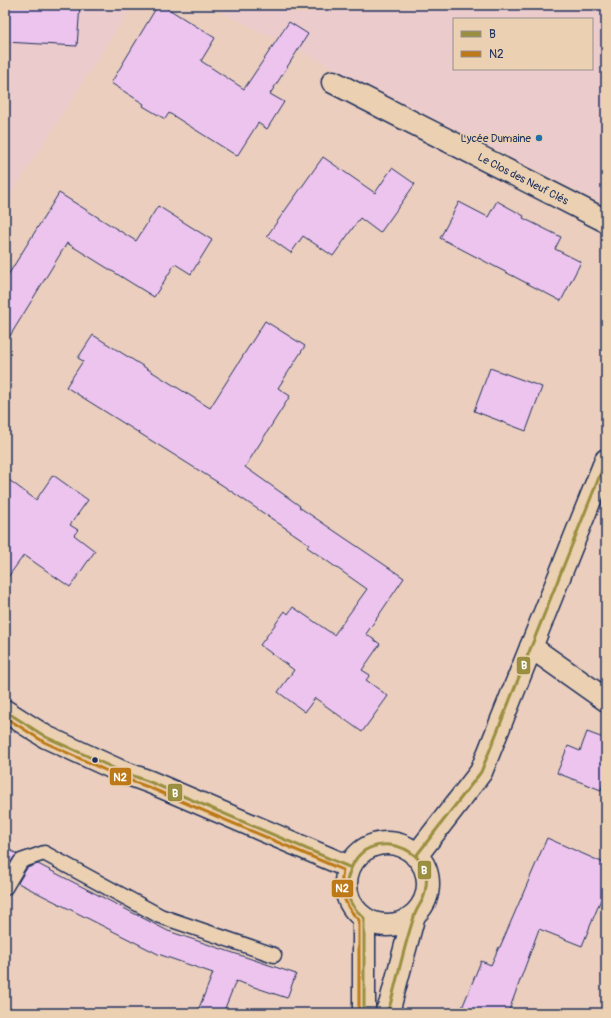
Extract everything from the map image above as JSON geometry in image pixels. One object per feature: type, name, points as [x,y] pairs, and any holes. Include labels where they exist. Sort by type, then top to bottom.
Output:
[{"type":"main road","name":"Le Clos des Neuf Clés","points":[[333,82],[606,221]]},
{"type":"main road","points":[[416,856],[481,772],[606,460]]},
{"type":"main road","points":[[531,647],[606,700]]},
{"type":"main road","points":[[5,710],[46,737],[120,771],[150,782],[349,867]]},
{"type":"main road","points":[[386,1013],[390,1005],[414,915],[422,904],[427,892],[427,880],[424,867],[416,856],[406,848],[393,844],[380,844],[367,848],[357,856],[349,867],[346,878],[346,890],[349,901],[356,911],[364,918],[377,924],[390,925],[402,922],[414,915]]},
{"type":"main road","points":[[364,918],[364,1013]]},
{"type":"lane","points":[[5,888],[21,861],[44,853],[160,916],[274,955]]},
{"type":"shaded area","points":[[5,5],[132,5],[5,203]]},
{"type":"shaded area","name":"Lycée Dumaine","points":[[208,5],[606,5],[606,205]]},
{"type":"building","points":[[5,5],[80,5],[77,46],[5,42]]},
{"type":"building","points":[[158,5],[162,5],[215,38],[201,61],[244,89],[289,22],[308,34],[270,94],[284,102],[267,129],[258,123],[237,156],[169,113],[165,119],[143,106],[144,104],[111,83]]},
{"type":"building","points":[[323,157],[375,193],[392,168],[415,184],[380,233],[360,218],[333,256],[303,236],[291,253],[267,236]]},
{"type":"building","points":[[59,193],[136,241],[158,206],[212,240],[191,274],[175,264],[154,297],[67,243],[5,344],[5,280]]},
{"type":"building","points":[[497,201],[524,216],[523,218],[561,237],[555,249],[581,262],[561,301],[440,238],[459,202],[488,217]]},
{"type":"building","points":[[265,321],[305,346],[278,388],[290,396],[245,467],[300,506],[299,507],[404,578],[366,634],[380,644],[362,670],[370,675],[366,680],[388,696],[362,732],[315,698],[305,712],[278,692],[294,670],[260,645],[285,611],[288,614],[293,607],[334,635],[367,589],[307,547],[309,544],[222,485],[66,387],[83,361],[78,358],[93,335],[210,408]]},
{"type":"building","points":[[490,368],[542,387],[526,431],[474,411]]},
{"type":"building","points":[[53,475],[88,500],[70,525],[78,530],[74,535],[95,551],[70,587],[24,555],[5,581],[5,477],[36,500]]},
{"type":"building","points":[[587,732],[606,739],[606,775],[601,790],[557,773],[568,746],[580,751]]},
{"type":"building","points":[[547,838],[606,864],[606,887],[582,946],[539,929],[508,1013],[460,1013],[481,961],[491,965],[500,947]]},
{"type":"building","points":[[5,847],[17,854],[5,871]]},
{"type":"building","points":[[38,864],[168,931],[296,974],[287,998],[236,981],[223,1013],[197,1013],[213,973],[158,954],[18,883],[27,868]]},
{"type":"transit line","name":"B","points":[[416,856],[481,772],[606,460]]},
{"type":"transit line","name":"B","points":[[5,711],[46,737],[120,771],[150,782],[349,867]]},
{"type":"transit line","name":"N2","points":[[5,717],[44,742],[118,776],[148,787],[343,870],[342,891],[346,903],[359,920],[359,1013]]},
{"type":"transit line","name":"B","points":[[364,918],[352,905],[348,898],[346,885],[354,862],[361,853],[371,847],[382,845],[404,849],[414,855],[422,863],[426,874],[425,890],[410,928],[390,1005],[386,1013]]},
{"type":"transit line","name":"B","points":[[364,918],[364,1013]]},
{"type":"place","name":"Lycée Dumaine","points":[[539,138]]}]
